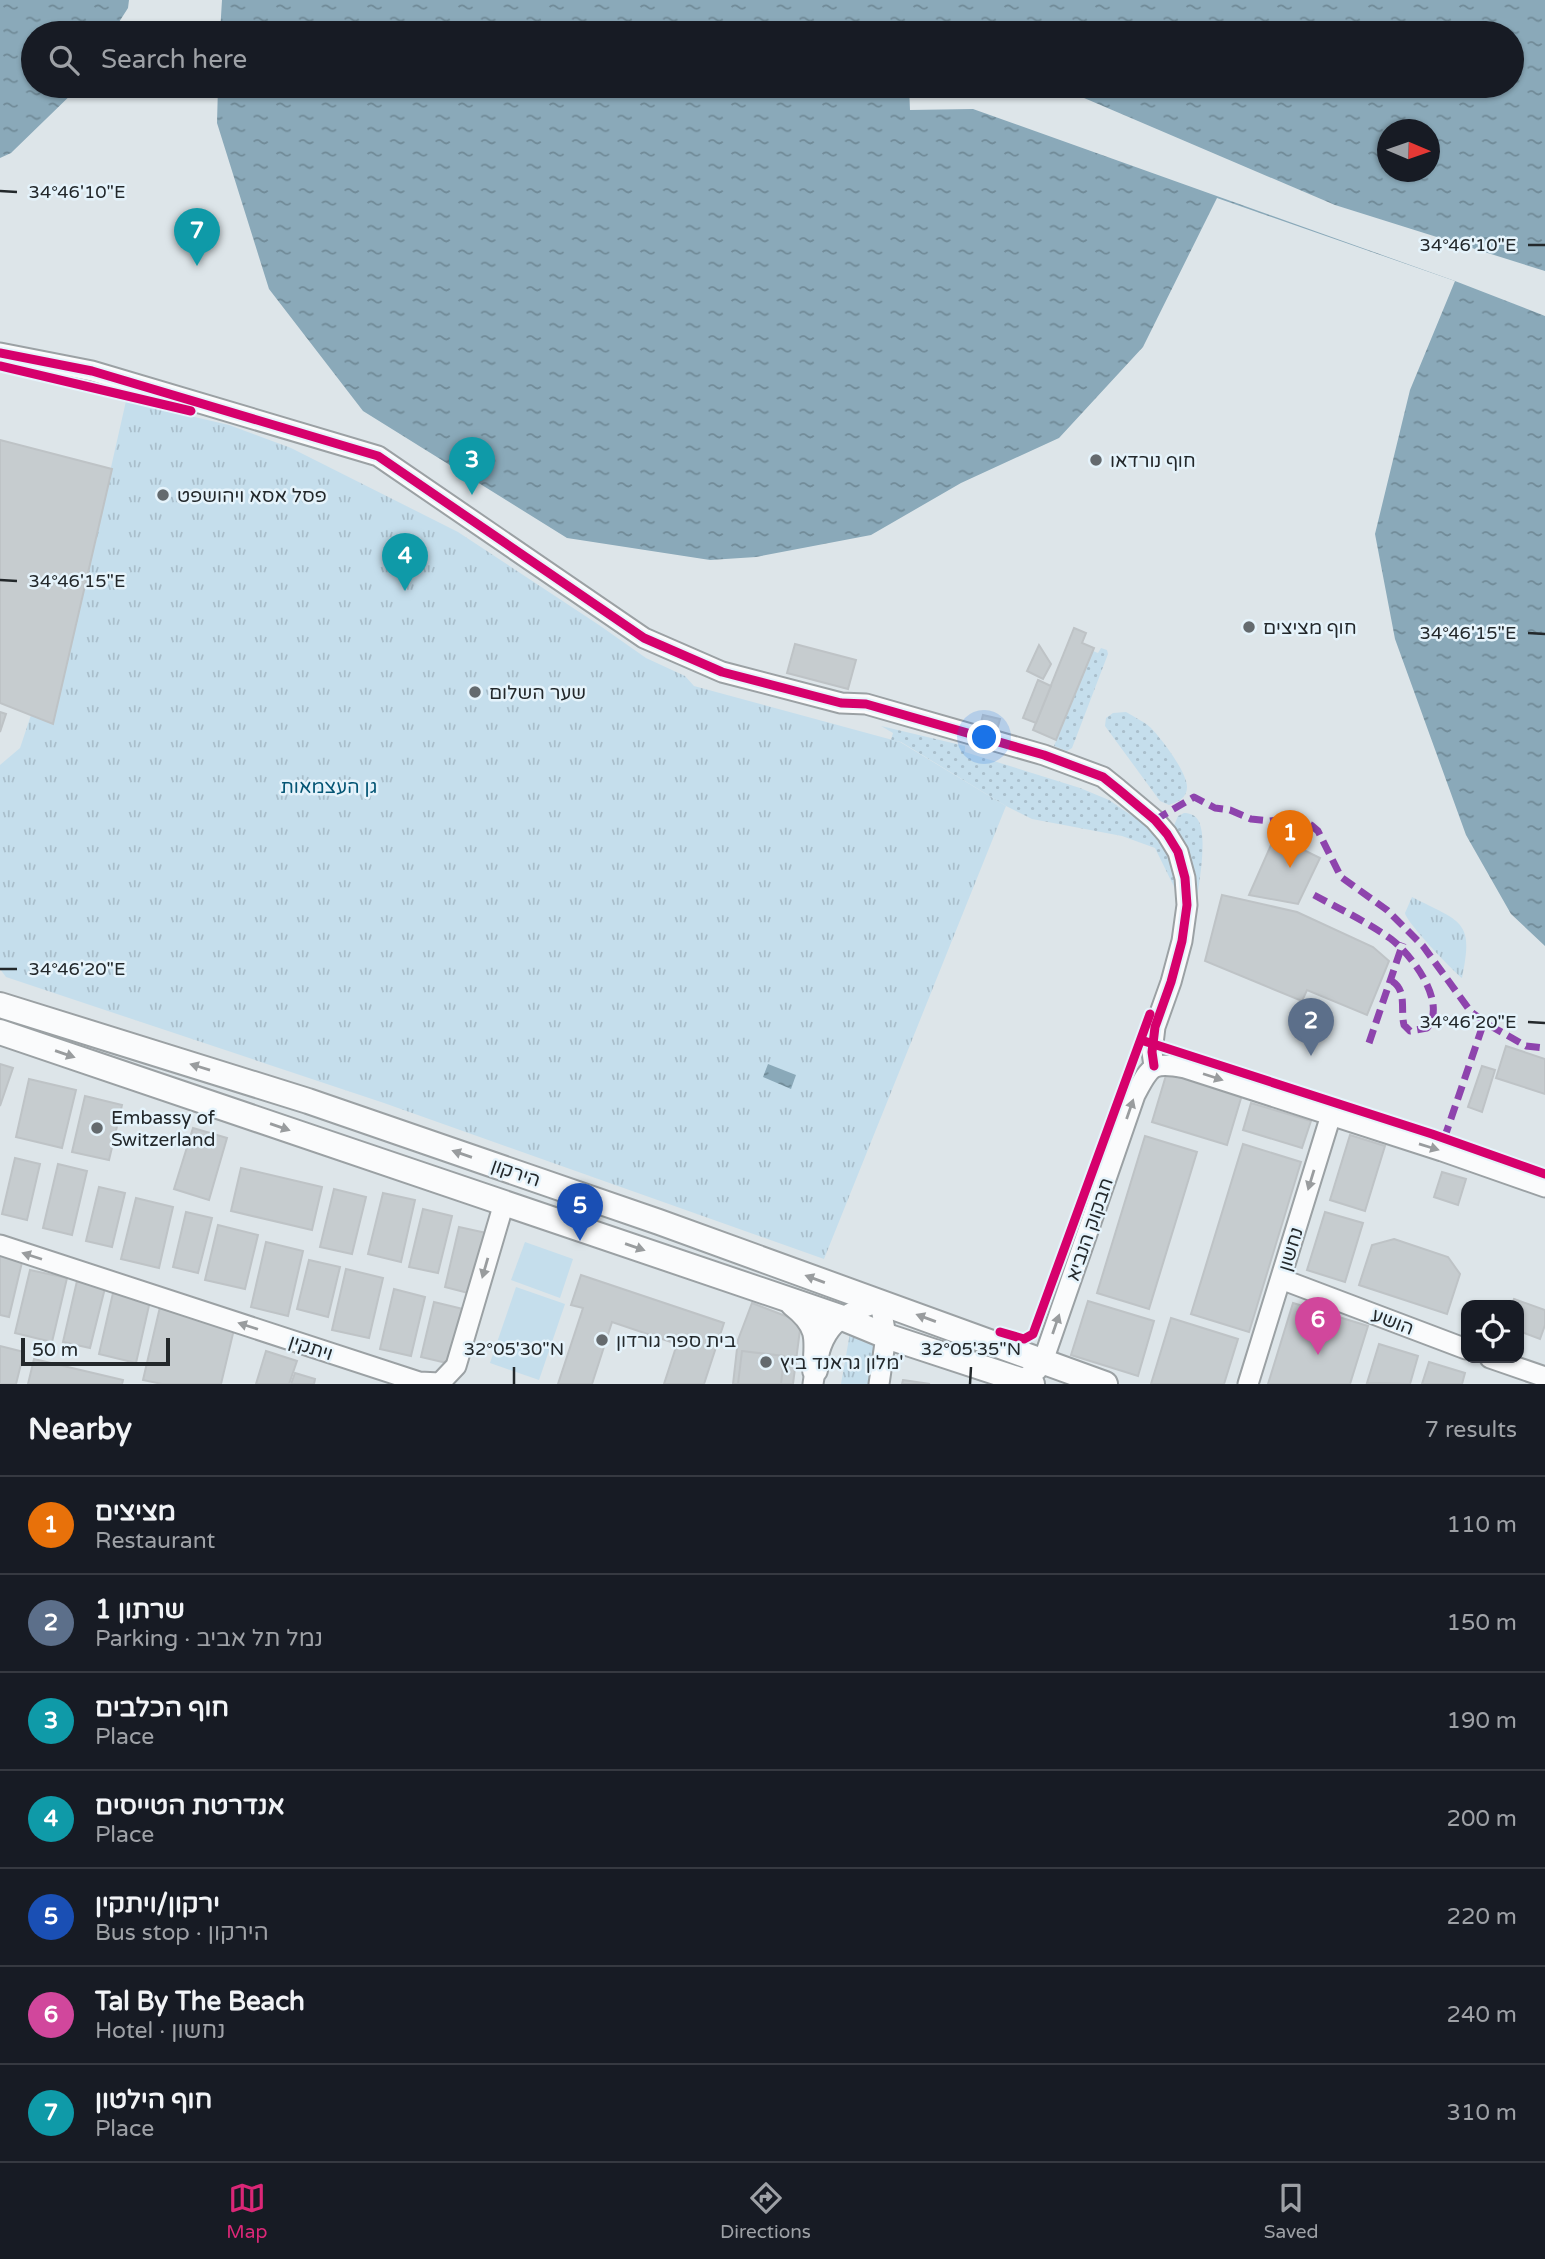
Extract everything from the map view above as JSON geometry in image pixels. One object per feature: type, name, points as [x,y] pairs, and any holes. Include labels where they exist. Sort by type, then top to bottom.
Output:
[{"type":"main road","name":"הירקון","points":[[0,1005],[308,1101],[659,1222],[1105,1384]]},
{"type":"main road","name":"הירקון","points":[[0,1032],[1027,1382]]},
{"type":"main road","points":[[787,1299],[804,1313],[815,1327],[818,1342],[814,1377]]},
{"type":"street","points":[[0,353],[92,372],[378,456],[644,638],[690,660],[722,672],[841,703],[866,704],[909,716],[1044,755],[1103,777],[1155,820],[1167,834],[1178,852],[1185,878],[1187,905],[1182,941],[1156,1027],[1151,1068],[1164,1063],[1185,1068],[1545,1187]]},
{"type":"street","name":"חבקוק הנביא","points":[[1043,1361],[1135,1096],[1151,1068]]},
{"type":"street","name":"נחשון","points":[[1248,1384],[1331,1115]]},
{"type":"street","name":"ויתקין","points":[[0,1245],[419,1382],[440,1383],[456,1366],[504,1203]]},
{"type":"street","name":"הושע","points":[[1281,1279],[1461,1347]]},
{"type":"street","points":[[814,1377],[829,1331],[840,1317],[858,1308],[880,1302],[886,1336],[879,1384]]},
{"type":"street","points":[[1027,1382],[1043,1361]]},
{"type":"street","points":[[1504,1363],[1545,1377]]},
{"type":"green space","name":"גן העצמאות","points":[[126,401],[229,425],[291,448],[458,532],[646,658],[685,676],[694,686],[900,742],[1006,806],[824,1259],[384,1103],[6,977],[0,969],[0,765],[20,748],[31,715],[53,724]]},
{"type":"green space","points":[[1101,648],[1107,650],[1108,654],[1072,748],[1067,751],[1054,746],[1093,651],[1098,653]]},
{"type":"green space","points":[[1126,712],[1150,727],[1178,764],[1187,787],[1184,797],[1179,801],[1169,805],[1160,801],[1105,726],[1106,718],[1113,713]]},
{"type":"green space","points":[[881,726],[965,746],[965,752],[1080,788],[1109,800],[1160,835],[1166,844],[1181,901],[1155,848],[1122,836],[1032,819],[901,742],[891,740],[893,733]]},
{"type":"green space","points":[[1184,813],[1197,818],[1201,827],[1202,861],[1196,904],[1173,828],[1178,816]]},
{"type":"green space","points":[[1412,897],[1452,918],[1465,933],[1466,959],[1462,978],[1407,918],[1405,913]]},
{"type":"green space","points":[[525,1242],[573,1259],[560,1298],[511,1280]]},
{"type":"green space","points":[[516,1287],[565,1304],[539,1380],[490,1363]]},
{"type":"green space","points":[[850,1333],[880,1340],[872,1384],[841,1384]]},
{"type":"water","points":[[0,0],[129,0],[128,8],[120,21],[21,21],[21,98],[68,98],[11,153],[0,158]]},
{"type":"water","points":[[222,0],[1545,0],[1545,946],[1511,914],[1466,835],[1395,639],[1375,534],[1410,390],[1455,281],[1217,198],[1143,347],[1059,438],[961,483],[871,535],[756,557],[710,560],[567,538],[363,411],[269,289],[217,123],[218,98],[1524,98],[1524,21],[221,21]]},
{"type":"water","points":[[768,1064],[796,1075],[791,1089],[763,1077]]},
{"type":"pier","points":[[910,98],[1084,98],[1335,205],[1545,271],[1545,316],[1455,281],[973,109],[910,110]]},
{"type":"building","points":[[0,440],[112,469],[53,724],[0,703]]},
{"type":"building","points":[[1074,628],[1086,633],[1082,643],[1094,648],[1056,740],[1033,730]]},
{"type":"building","points":[[795,644],[856,660],[848,689],[787,673]]},
{"type":"building","points":[[1039,645],[1051,664],[1043,679],[1027,671]]},
{"type":"building","points":[[1038,680],[1051,686],[1036,723],[1023,718]]},
{"type":"building","points":[[0,712],[6,714],[0,732]]},
{"type":"building","points":[[983,715],[1000,719],[997,730],[980,726]]},
{"type":"building","points":[[1275,836],[1320,858],[1298,904],[1249,895]]},
{"type":"building","points":[[1222,895],[1297,912],[1373,947],[1389,961],[1367,1015],[1307,990],[1302,1001],[1205,961]]},
{"type":"building","points":[[1506,1046],[1545,1059],[1545,1094],[1496,1078]]},
{"type":"building","points":[[0,1064],[13,1068],[0,1106]]},
{"type":"building","points":[[1482,1066],[1495,1070],[1482,1112],[1468,1107]]},
{"type":"building","points":[[1167,1072],[1242,1095],[1227,1145],[1152,1122]]},
{"type":"building","points":[[29,1079],[76,1090],[62,1148],[16,1137]]},
{"type":"building","points":[[85,1096],[122,1105],[109,1160],[72,1152]]},
{"type":"building","points":[[1251,1103],[1311,1121],[1302,1148],[1243,1130]]},
{"type":"building","points":[[193,1128],[227,1138],[209,1200],[174,1189]]},
{"type":"building","points":[[1350,1135],[1385,1146],[1365,1211],[1330,1200]]},
{"type":"building","points":[[1145,1136],[1197,1152],[1149,1309],[1097,1293]]},
{"type":"building","points":[[1243,1144],[1301,1162],[1249,1332],[1191,1314]]},
{"type":"building","points":[[15,1158],[40,1164],[27,1220],[2,1214]]},
{"type":"building","points":[[58,1164],[87,1171],[72,1235],[43,1228]]},
{"type":"building","points":[[241,1168],[322,1187],[312,1230],[231,1211]]},
{"type":"building","points":[[1442,1172],[1466,1179],[1458,1205],[1434,1197]]},
{"type":"building","points":[[99,1187],[125,1193],[112,1247],[86,1241]]},
{"type":"building","points":[[334,1189],[366,1197],[352,1254],[320,1247]]},
{"type":"building","points":[[383,1193],[415,1200],[401,1262],[368,1254]]},
{"type":"building","points":[[136,1198],[173,1207],[159,1268],[121,1259]]},
{"type":"building","points":[[423,1209],[452,1216],[438,1273],[409,1267]]},
{"type":"building","points":[[186,1212],[212,1218],[198,1273],[173,1267]]},
{"type":"building","points":[[1325,1212],[1363,1223],[1345,1282],[1307,1270]]},
{"type":"building","points":[[218,1225],[258,1235],[245,1289],[205,1280]]},
{"type":"building","points":[[459,1227],[491,1234],[476,1295],[445,1287]]},
{"type":"building","points":[[1394,1239],[1448,1257],[1460,1274],[1447,1314],[1359,1285],[1372,1245]]},
{"type":"building","points":[[266,1242],[303,1251],[288,1316],[251,1307]]},
{"type":"building","points":[[0,1252],[23,1258],[9,1317],[0,1315]]},
{"type":"building","points":[[309,1260],[340,1267],[328,1317],[297,1309]]},
{"type":"building","points":[[346,1269],[383,1278],[369,1338],[332,1330]]},
{"type":"building","points":[[30,1270],[67,1278],[52,1342],[15,1333]]},
{"type":"building","points":[[581,1275],[724,1323],[704,1384],[664,1384],[677,1344],[612,1322],[592,1384],[558,1384],[583,1308],[571,1305]]},
{"type":"building","points":[[77,1281],[105,1288],[90,1348],[63,1342]]},
{"type":"building","points":[[394,1289],[425,1297],[411,1356],[380,1349]]},
{"type":"building","points":[[113,1293],[150,1301],[136,1363],[99,1354]]},
{"type":"building","points":[[1088,1301],[1154,1321],[1138,1376],[1071,1355]]},
{"type":"building","points":[[434,1302],[463,1309],[451,1364],[421,1357]]},
{"type":"building","name":"מלון גראנד ביץ'","points":[[752,1303],[801,1322],[793,1384],[733,1384],[738,1340]]},
{"type":"building","points":[[1293,1303],[1368,1326],[1350,1384],[1268,1384]]},
{"type":"building","points":[[1524,1303],[1545,1310],[1545,1325],[1540,1339],[1524,1333]]},
{"type":"building","points":[[160,1307],[235,1325],[221,1384],[162,1384],[143,1380]]},
{"type":"building","points":[[1171,1318],[1238,1339],[1224,1384],[1151,1384]]},
{"type":"building","points":[[1379,1344],[1418,1356],[1410,1384],[1367,1383]]},
{"type":"building","points":[[0,1346],[24,1352],[16,1384],[0,1384]]},
{"type":"building","points":[[266,1351],[297,1361],[289,1384],[256,1384]]},
{"type":"building","points":[[742,1351],[784,1356],[781,1384],[738,1384]]},
{"type":"building","points":[[34,1359],[123,1380],[122,1384],[28,1384]]},
{"type":"building","points":[[1429,1362],[1465,1373],[1462,1384],[1422,1384]]},
{"type":"building","points":[[295,1373],[315,1379],[314,1384],[291,1384]]},
{"type":"building","points":[[903,1380],[930,1384],[902,1384]]},
{"type":"marked path","points":[[1155,820],[1194,797],[1215,808],[1230,810],[1251,819],[1270,821],[1294,818],[1311,825],[1318,831],[1341,877],[1387,910],[1423,946],[1471,1012],[1526,1046],[1545,1048]]},
{"type":"marked path","points":[[1314,895],[1382,933],[1408,956],[1425,980],[1430,993],[1432,1018],[1427,1028],[1410,1031],[1404,1025],[1401,994],[1396,984],[1390,980]]},
{"type":"marked path","points":[[1369,1043],[1403,943]]},
{"type":"marked path","points":[[1444,1139],[1484,1022]]},
{"type":"cycle path","points":[[0,353],[92,371],[378,456],[644,638],[722,672],[841,703],[866,704],[1044,755],[1103,777],[1155,820],[1167,834],[1178,852],[1185,878],[1187,905],[1182,941],[1155,1027],[1152,1052],[1154,1066]]},
{"type":"cycle path","points":[[0,366],[191,411]]},
{"type":"cycle path","points":[[1000,1332],[1024,1339],[1033,1334],[1150,1014]]},
{"type":"cycle path","points":[[1144,1041],[1432,1134],[1545,1174]]},
{"type":"place","name":"חוף הילטון","points":[[197,266]]},
{"type":"place","name":"חוף נורדאו","points":[[1096,460]]},
{"type":"place","name":"פסל אסא ויהושפט","points":[[163,495]]},
{"type":"place","name":"חוף הכלבים","points":[[472,495]]},
{"type":"place","name":"אנדרטת הטייסים","points":[[405,591]]},
{"type":"place","name":"חוף מציצים","points":[[1249,627]]},
{"type":"place","name":"שער השלום","points":[[475,692]]},
{"type":"place","name":"מציצים","points":[[1290,868]]},
{"type":"place","name":"שרתון 1","points":[[1311,1056]]},
{"type":"place","name":"Embassy of Switzerland","points":[[97,1128]]},
{"type":"place","name":"ירקון/ויתקין","points":[[580,1241]]},
{"type":"place","name":"בית ספר גורדון","points":[[602,1340]]},
{"type":"place","name":"Tal By The Beach","points":[[1318,1355]]},
{"type":"place","name":"מלון גראנד ביץ'","points":[[766,1362]]}]
